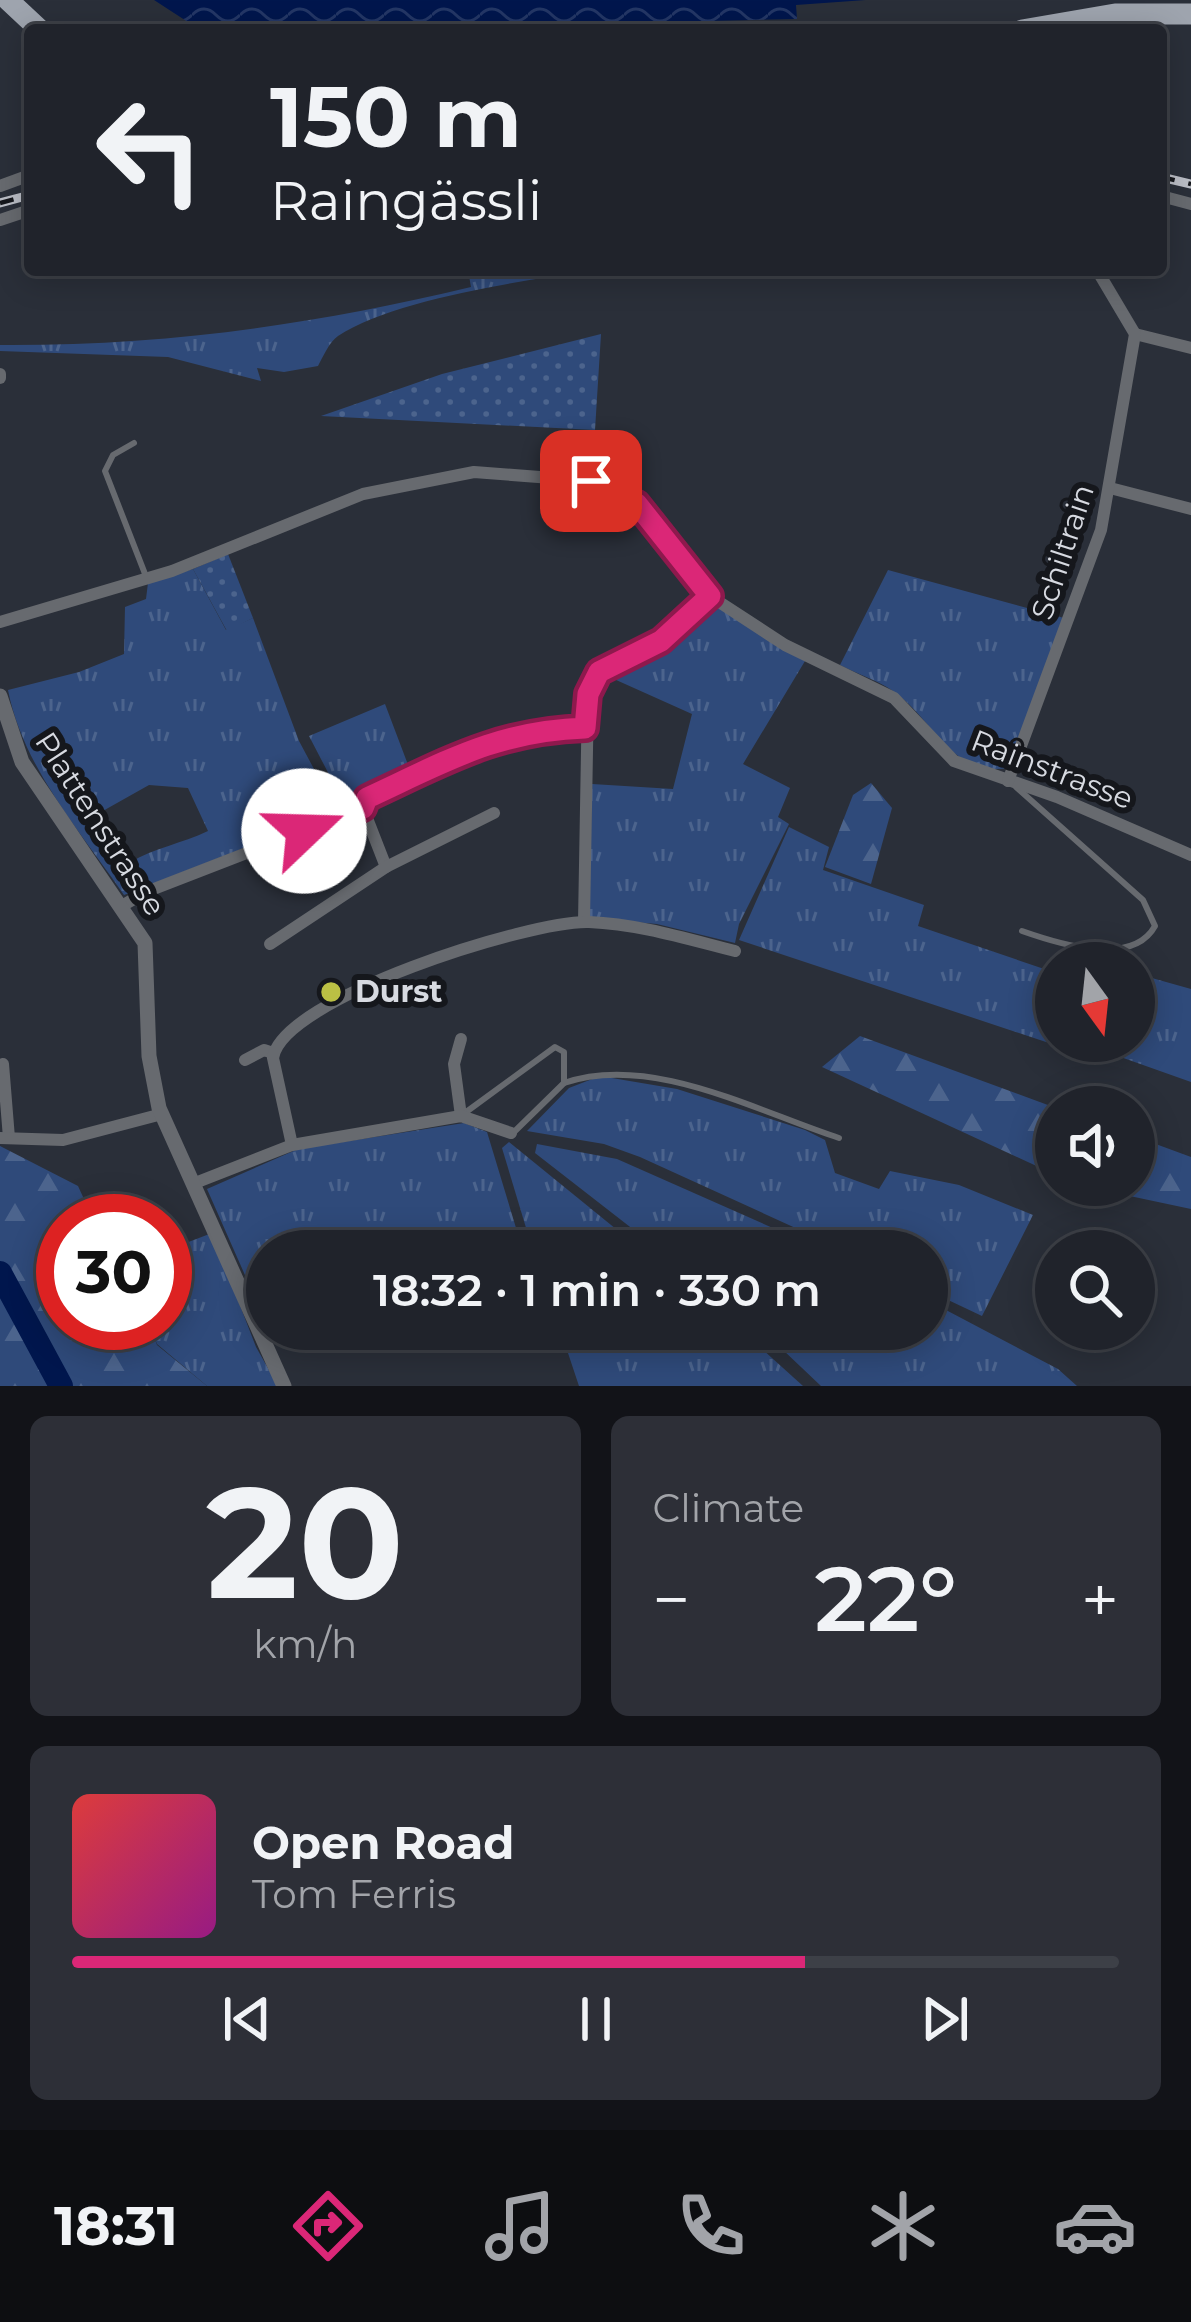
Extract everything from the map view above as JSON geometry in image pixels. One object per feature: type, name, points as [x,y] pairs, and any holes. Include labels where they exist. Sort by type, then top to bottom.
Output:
[{"type":"main road","points":[[5,2],[32,24]]},
{"type":"main road","points":[[1057,24],[1115,14],[1191,14]]},
{"type":"street","points":[[1101,276],[1135,334],[1191,348]]},
{"type":"street","name":"Schiltrain","points":[[1008,781],[1101,530],[1135,334]]},
{"type":"street","name":"Rainstrasse","points":[[0,622],[147,579],[363,494],[453,474],[496,472],[591,481],[623,494],[648,515],[710,596],[785,645],[894,698],[954,761],[1191,855]]},
{"type":"street","points":[[1110,488],[1191,509]]},
{"type":"street","points":[[584,922],[588,694],[599,672],[661,641],[710,596]]},
{"type":"street","name":"Plattenstrasse","points":[[0,696],[22,762],[145,943],[150,1071],[162,1114],[196,1183],[260,1342],[284,1386]]},
{"type":"street","points":[[386,867],[363,808],[367,798],[528,730],[585,728]]},
{"type":"street","points":[[120,907],[146,892],[363,808]]},
{"type":"street","points":[[270,944],[386,867],[494,813]]},
{"type":"street","points":[[273,1053],[312,1015],[404,969],[466,948],[584,922],[654,930],[735,951]]},
{"type":"street","points":[[461,1039],[454,1064],[461,1116]]},
{"type":"street","points":[[245,1060],[264,1050],[273,1053]]},
{"type":"street","points":[[273,1053],[292,1145]]},
{"type":"street","points":[[3,1064],[4,1138],[63,1140],[162,1114]]},
{"type":"street","points":[[196,1183],[292,1145],[461,1116],[511,1133]]},
{"type":"lane","points":[[134,443],[112,455],[106,471],[147,579]]},
{"type":"lane","points":[[1008,781],[1143,899],[1155,926],[1150,935],[1101,949],[1022,931]]},
{"type":"lane","points":[[461,1116],[543,1051],[563,1052],[564,1083]]},
{"type":"lane","points":[[511,1133],[564,1083],[594,1073],[662,1079],[838,1138]]},
{"type":"green space","points":[[469,276],[557,276],[460,293],[391,312],[338,336],[318,366],[284,372],[257,368],[261,381],[168,357],[0,351],[0,345],[120,342],[237,331],[471,287]]},
{"type":"green space","points":[[601,334],[595,430],[321,416],[442,374]]},
{"type":"green space","points":[[228,554],[253,618],[227,631],[193,569]]},
{"type":"green space","points":[[193,569],[226,630],[253,618],[299,741],[337,812],[124,895],[40,772],[15,718],[8,690],[79,672],[124,654],[125,607],[146,599],[148,583]],"holes":[[[149,785],[188,788],[208,831],[129,863],[101,812]]]},
{"type":"green space","points":[[888,570],[1064,618],[1008,768],[988,769],[957,755],[893,691],[840,665]]},
{"type":"green space","points":[[711,603],[805,661],[743,764],[790,788],[778,817],[789,824],[739,924],[735,943],[657,924],[589,918],[592,784],[673,789],[692,714],[605,675],[683,634]]},
{"type":"green space","points":[[385,704],[410,770],[361,793],[356,804],[346,807],[309,736]]},
{"type":"green space","points":[[871,783],[892,808],[871,884],[825,867],[853,795]]},
{"type":"green space","points":[[789,827],[829,847],[823,870],[924,905],[918,926],[1035,966],[1035,1038],[739,940]]},
{"type":"green space","points":[[1155,979],[1191,989],[1191,1082],[1135,1062],[1155,1062]]},
{"type":"green space","points":[[860,1036],[1035,1100],[1035,1165],[822,1067]]},
{"type":"green space","points":[[600,1076],[677,1089],[805,1130],[825,1140],[835,1173],[879,1189],[890,1171],[959,1185],[1033,1215],[982,1316],[948,1300],[948,1230],[800,1230],[640,1157],[604,1144],[527,1131],[569,1088]]},
{"type":"green space","points":[[464,1123],[487,1132],[517,1230],[246,1230],[246,1277],[207,1189],[298,1149]]},
{"type":"green space","points":[[509,1142],[617,1230],[527,1230],[502,1148]]},
{"type":"green space","points":[[537,1144],[617,1159],[778,1230],[634,1230],[535,1153]]},
{"type":"green space","points":[[1155,1144],[1191,1157],[1191,1209],[1155,1201]]},
{"type":"green space","points":[[0,1146],[78,1186],[82,1194],[36,1194],[36,1350],[163,1350],[207,1386],[0,1386]]},
{"type":"green space","points":[[212,1233],[246,1321],[246,1350],[258,1350],[278,1386],[207,1386],[164,1350],[192,1350],[192,1241]]},
{"type":"green space","points":[[948,1311],[1058,1369],[1077,1386],[821,1386],[783,1350],[948,1350]]},
{"type":"green space","points":[[567,1350],[763,1350],[803,1386],[579,1386]]},
{"type":"water","points":[[154,0],[866,0],[796,5],[797,19],[191,24]]},
{"type":"waterway","points":[[0,1273],[61,1386]]},
{"type":"railway","points":[[1167,178],[1191,184]]},
{"type":"railway","points":[[0,203],[24,197]]},
{"type":"place","name":"Durst","points":[[331,992]]},
{"type":"route","points":[[304,831],[363,808],[367,798],[482,746],[528,730],[585,728],[588,694],[599,672],[661,641],[686,623],[710,596],[637,504],[591,481]]}]
